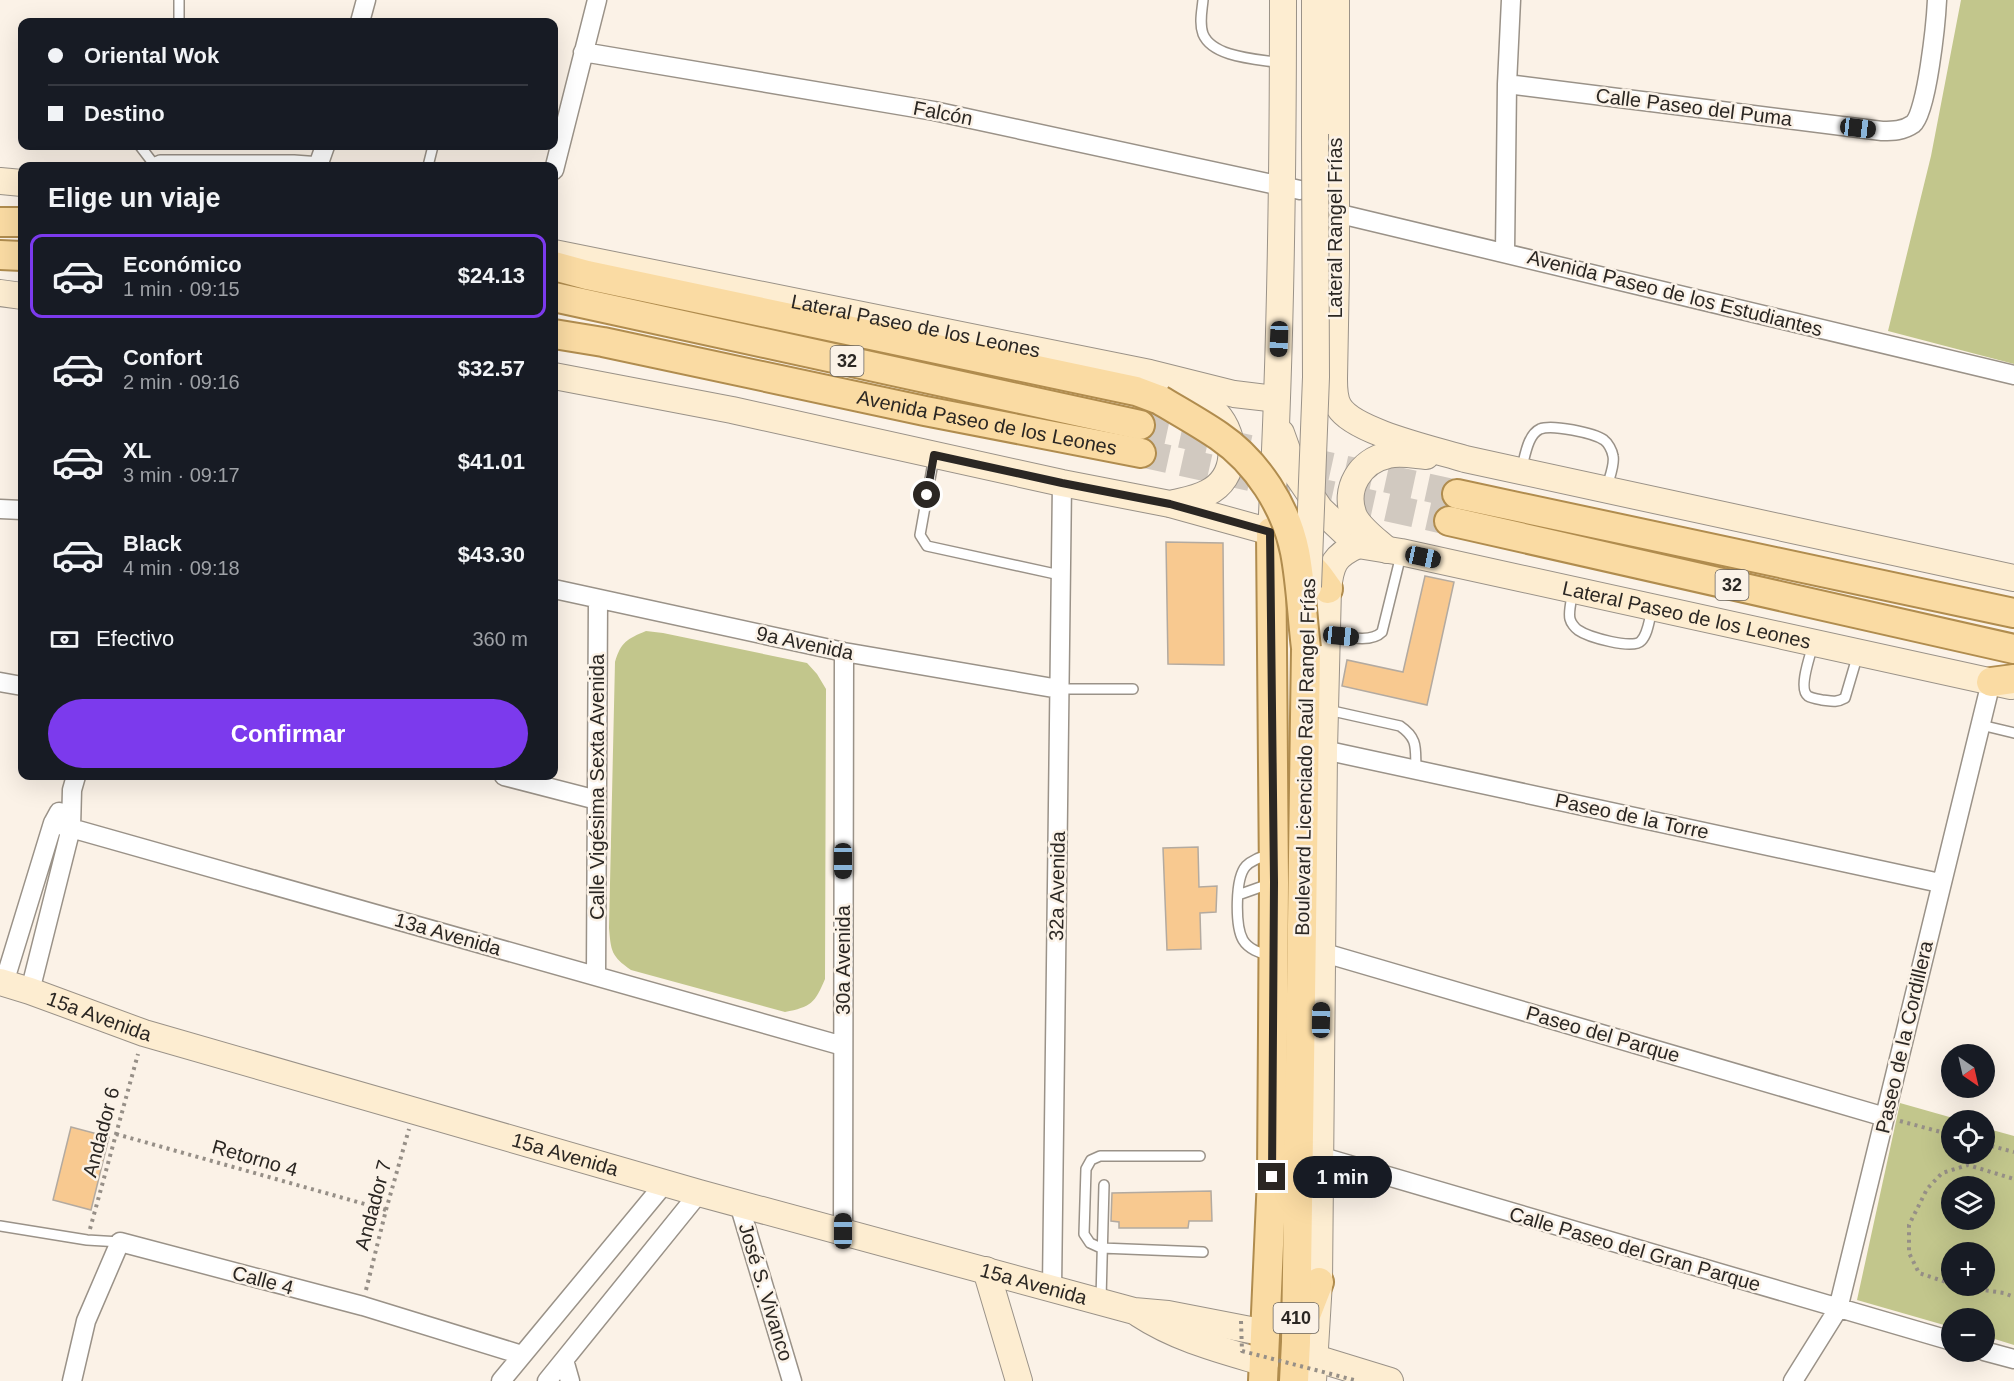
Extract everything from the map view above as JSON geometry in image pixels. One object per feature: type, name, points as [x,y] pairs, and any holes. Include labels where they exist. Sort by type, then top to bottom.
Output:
[{"type":"main road","points":[[0,222],[18,222]]},
{"type":"main road","points":[[0,255],[18,256]]},
{"type":"main road","points":[[558,267],[1136,391],[1160,400],[1220,437],[1251,465],[1273,494],[1286,520],[1317,641]]},
{"type":"main road","name":"Avenida Paseo de los Leones","points":[[558,298],[1140,425]]},
{"type":"main road","name":"Avenida Paseo de los Leones","points":[[558,335],[603,342],[925,411],[1141,453]]},
{"type":"main road","name":"32","points":[[1457,494],[2014,613]]},
{"type":"main road","name":"32","points":[[1449,521],[2014,650]]},
{"type":"main road","name":"Boulevard Licenciado Raúl Rangel Frías","points":[[1264,1372],[1272,1177],[1274,957],[1270,532]]},
{"type":"main road","points":[[1271,594],[1283,568],[1290,562],[1301,561],[1328,589]]},
{"type":"main road","name":"Boulevard Licenciado Raúl Rangel Frías","points":[[1294,1381],[1308,1360],[1297,1255],[1317,641]]},
{"type":"main road","points":[[1308,1360],[1319,1282]]},
{"type":"street","points":[[361,18],[366,0]]},
{"type":"street","points":[[556,162],[597,0]]},
{"type":"street","points":[[1283,0],[1283,72]]},
{"type":"street","name":"Boulevard Licenciado Raúl Rangel Frías","points":[[1314,0],[1317,641]]},
{"type":"street","name":"Lateral Rangel Frías","points":[[1336,0],[1335,393],[1339,407],[1361,425],[1465,459]]},
{"type":"street","points":[[1505,252],[1510,0]]},
{"type":"street","name":"Calle Paseo del Puma","points":[[1507,84],[1882,131],[1899,131],[1915,122],[1923,106],[1936,17],[1936,0]]},
{"type":"street","name":"Falcón","points":[[583,52],[934,111],[1291,188]]},
{"type":"street","name":"Boulevard Licenciado Raúl Rangel Frías","points":[[1270,532],[1281,279],[1291,188],[1295,181],[1283,72]]},
{"type":"street","points":[[0,181],[18,183]]},
{"type":"street","points":[[1291,188],[1320,207],[1336,213]]},
{"type":"street","name":"Avenida Paseo de los Estudiantes","points":[[1336,213],[2014,375]]},
{"type":"street","points":[[1281,279],[1293,258],[1301,251],[1310,250],[1321,256],[1336,271]]},
{"type":"street","name":"Lateral Paseo de los Leones","points":[[558,254],[1150,373],[1234,394],[1277,410]]},
{"type":"street","points":[[0,294],[18,296]]},
{"type":"street","points":[[1150,373],[1201,399],[1217,415],[1230,434],[1232,464],[1223,480],[1207,493],[1170,504]]},
{"type":"street","points":[[558,377],[732,410],[1062,483],[1170,504],[1270,532]]},
{"type":"street","points":[[1277,410],[1295,472],[1320,509],[1358,545],[1344,551],[1335,559],[1330,569],[1317,641],[1325,710],[1319,1282]]},
{"type":"street","points":[[1394,551],[1367,532],[1355,517],[1350,498],[1353,480],[1371,462],[1388,455],[1409,454],[1465,459],[2014,578]]},
{"type":"street","name":"32a Avenida","points":[[1052,1289],[1062,483]]},
{"type":"street","points":[[0,509],[18,510]]},
{"type":"street","name":"Lateral Paseo de los Leones","points":[[1358,545],[2006,683]]},
{"type":"street","name":"9a Avenida","points":[[558,590],[844,652],[1059,689]]},
{"type":"street","name":"Calle Vigésima Sexta Avenida","points":[[596,975],[597,598]]},
{"type":"street","name":"30a Avenida","points":[[843,1231],[844,652]]},
{"type":"street","points":[[0,682],[18,685]]},
{"type":"street","name":"Paseo de la Cordillera","points":[[1793,1381],[1838,1309],[1886,1117],[1940,883],[1981,726],[2006,683]]},
{"type":"street","name":"Paseo de la Torre","points":[[1324,750],[1940,883]]},
{"type":"street","points":[[520,780],[597,800]]},
{"type":"street","points":[[2,983],[53,823],[74,783]]},
{"type":"street","points":[[30,991],[71,828],[74,783]]},
{"type":"street","name":"13a Avenida","points":[[53,823],[843,1046]]},
{"type":"street","name":"Paseo del Parque","points":[[1321,952],[1886,1117]]},
{"type":"street","name":"15a Avenida","points":[[2,983],[144,1033],[699,1193],[1134,1311],[1168,1314],[1266,1333]]},
{"type":"street","name":"Calle Paseo del Gran Parque","points":[[1319,1156],[1941,1338]]},
{"type":"street","points":[[501,1381],[665,1183]]},
{"type":"street","points":[[547,1381],[699,1193]]},
{"type":"street","name":"José S. Vivanco","points":[[739,1204],[792,1381]]},
{"type":"street","points":[[72,1381],[86,1321],[120,1242]]},
{"type":"street","name":"Calle 4","points":[[120,1242],[363,1306],[522,1355]]},
{"type":"street","points":[[986,1270],[1020,1381]]},
{"type":"street","name":"15a Avenida","points":[[1134,1311],[1171,1333],[1264,1372]]},
{"type":"street","points":[[1995,1354],[2014,1359]]},
{"type":"street","points":[[564,1360],[570,1381]]},
{"type":"street","points":[[1308,1360],[1390,1381]]},
{"type":"lane","points":[[179,0],[179,18]]},
{"type":"lane","points":[[1203,0],[1201,20],[1203,34],[1212,45],[1222,52],[1283,72]]},
{"type":"lane","points":[[157,162],[160,160],[186,162]]},
{"type":"lane","points":[[240,162],[322,160]]},
{"type":"lane","points":[[1521,471],[1529,443],[1540,429],[1554,428],[1582,432],[1603,440],[1611,448],[1614,457],[1606,490]]},
{"type":"lane","points":[[934,455],[920,535],[927,546],[1060,575]]},
{"type":"lane","points":[[1317,641],[1370,638],[1382,632],[1394,551]]},
{"type":"lane","points":[[1574,590],[1570,620],[1574,626],[1580,632],[1626,645],[1636,645],[1645,636],[1652,608]]},
{"type":"lane","points":[[1813,643],[1803,690],[1806,695],[1813,698],[1837,702],[1845,698],[1858,652]]},
{"type":"lane","points":[[1059,689],[1133,689]]},
{"type":"lane","points":[[1325,710],[1400,726],[1410,733],[1415,741],[1416,770]]},
{"type":"lane","points":[[1981,726],[2014,733]]},
{"type":"lane","points":[[1274,853],[1254,860],[1244,868],[1239,878],[1238,895],[1240,931],[1243,941],[1249,948],[1274,957]]},
{"type":"lane","points":[[1238,895],[1274,882]]},
{"type":"lane","points":[[1200,1156],[1100,1156],[1091,1160],[1086,1168],[1084,1234],[1090,1243],[1101,1248],[1203,1252]]},
{"type":"lane","points":[[1101,1302],[1104,1185]]},
{"type":"lane","name":"Calle 4","points":[[0,1226],[87,1240],[120,1242]]},
{"type":"path","name":"Andador 6","points":[[87,1240],[144,1033]]},
{"type":"path","name":"Andador 7","points":[[363,1306],[386,1210],[415,1111]]},
{"type":"path","points":[[1886,1117],[1941,1132]]},
{"type":"path","name":"Retorno 4","points":[[116,1134],[386,1210]]},
{"type":"path","points":[[1995,1147],[2014,1152]]},
{"type":"path","points":[[1941,1280],[1919,1273],[1909,1253],[1909,1225],[1928,1189],[1942,1173],[1968,1165],[2014,1179]]},
{"type":"path","points":[[1995,1292],[2014,1297]]},
{"type":"path","points":[[1241,1321],[1242,1351],[1354,1380]]},
{"type":"green space","points":[[1961,0],[2014,0],[2014,364],[1888,331],[1931,156]]},
{"type":"green space","points":[[646,631],[807,663],[826,689],[825,979],[815,999],[806,1006],[785,1012],[631,970],[619,961],[613,952],[609,928],[615,662],[626,642]]},
{"type":"green space","points":[[1900,1103],[1941,1115],[1941,1164],[1995,1164],[1995,1131],[2014,1136],[2014,1345],[1995,1339],[1995,1308],[1941,1308],[1941,1324],[1857,1300]]},
{"type":"building","points":[[1166,542],[1223,543],[1224,665],[1168,664]]},
{"type":"building","points":[[1425,576],[1454,582],[1427,705],[1342,686],[1347,660],[1403,672]]},
{"type":"building","points":[[1198,847],[1199,887],[1217,886],[1216,912],[1200,913],[1201,949],[1167,950],[1163,848]]},
{"type":"building","points":[[71,1127],[109,1137],[91,1210],[53,1200]]},
{"type":"building","points":[[1211,1191],[1212,1221],[1189,1221],[1188,1228],[1119,1228],[1119,1222],[1111,1221],[1112,1193]]},
{"type":"tunnel","points":[[1140,425],[1457,494]]},
{"type":"tunnel","points":[[1141,453],[1449,521]]},
{"type":"route","points":[[927,495],[934,455],[1170,504],[1270,532],[1274,882],[1272,1177]]}]
